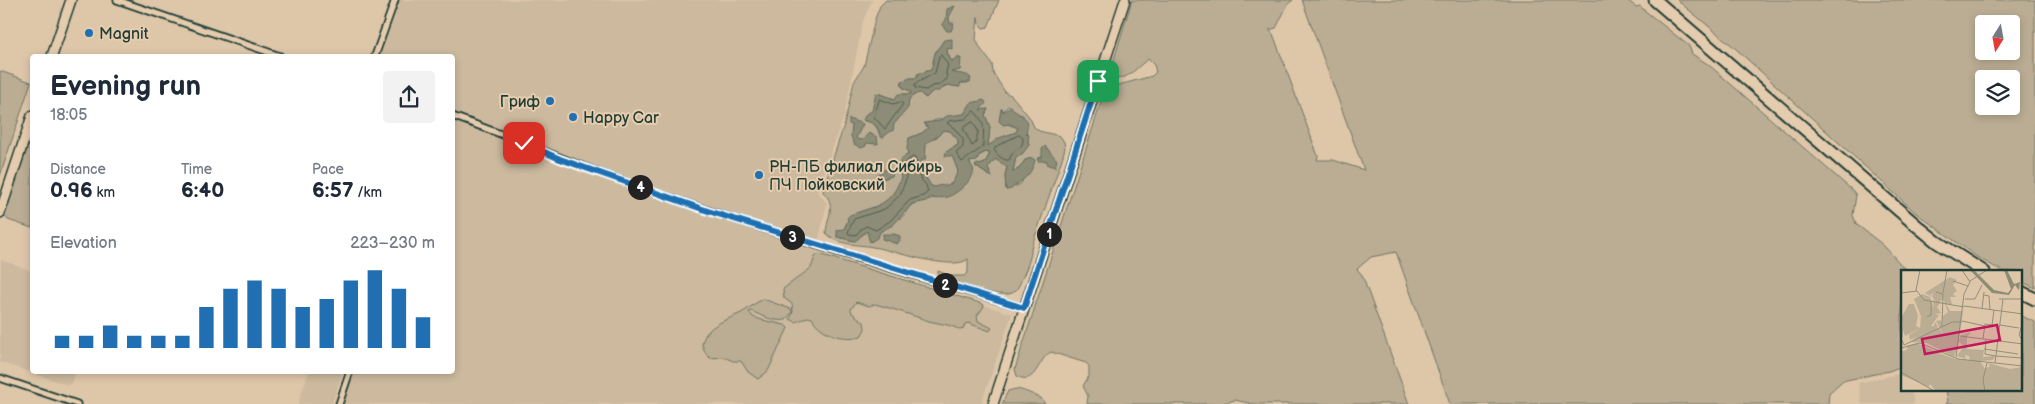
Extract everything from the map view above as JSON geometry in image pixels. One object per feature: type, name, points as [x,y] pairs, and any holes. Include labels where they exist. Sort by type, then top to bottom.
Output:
[{"type":"highway","points":[[1654,0],[1916,226],[1936,242],[1981,270]]},
{"type":"highway","points":[[2022,292],[2035,299]]},
{"type":"street","points":[[53,54],[71,0]]},
{"type":"street","points":[[117,0],[274,54]]},
{"type":"street","points":[[376,54],[395,0]]},
{"type":"street","points":[[993,404],[1125,0]]},
{"type":"street","points":[[455,117],[510,137],[560,159],[703,209],[1024,308]]},
{"type":"street","points":[[0,213],[30,122]]},
{"type":"street","points":[[339,404],[349,374]]},
{"type":"street","points":[[0,378],[77,404]]},
{"type":"shaded area","points":[[400,0],[872,0],[863,21],[844,116],[817,192],[827,203],[816,251],[1012,314],[981,404],[344,404],[354,374],[455,374],[455,54],[381,54]]},
{"type":"shaded area","points":[[886,0],[999,0],[988,27],[983,28],[979,24],[978,17],[976,39],[980,48],[992,64],[993,73],[1005,92],[1012,96],[1030,118],[1034,127],[1039,131],[1060,136],[1065,148],[1031,248],[1028,265],[1019,286],[1014,292],[999,294],[988,292],[938,276],[938,271],[951,276],[964,276],[968,272],[968,259],[961,262],[937,262],[873,247],[848,244],[826,233],[830,202],[823,192],[824,186],[844,125],[854,82],[864,66],[880,6]],"holes":[[[944,40],[951,61],[959,57],[960,70],[951,72],[968,83],[960,83],[959,87],[947,85],[944,88],[933,91],[925,98],[920,93],[916,93],[909,99],[907,108],[884,137],[880,136],[872,122],[864,121],[872,111],[878,93],[895,99],[902,94],[911,94],[910,91],[903,88],[910,78],[917,78],[917,74],[932,70],[935,53]],[[985,103],[979,110],[988,109],[985,115],[990,127],[988,146],[1016,132],[1018,128],[1001,122],[1002,112],[1009,105],[1017,114],[1023,115],[1029,145],[1022,154],[1016,157],[1013,171],[1019,169],[1025,160],[1032,158],[1021,184],[1006,190],[1005,175],[1007,167],[995,159],[988,168],[989,176],[975,166],[985,163],[990,153],[986,152],[969,161],[972,167],[959,190],[950,195],[913,204],[905,214],[880,232],[872,241],[870,242],[867,231],[855,241],[837,237],[838,230],[844,229],[848,220],[856,213],[883,204],[897,191],[901,177],[900,161],[904,156],[908,155],[909,138],[922,133],[928,128],[925,125],[936,120],[964,114],[969,106]],[[1047,148],[1053,158],[1038,161],[1038,158],[1042,157]]]},
{"type":"shaded area","points":[[1132,0],[1293,0],[1288,4],[1276,28],[1269,30],[1273,34],[1318,156],[1317,160],[1333,160],[1364,170],[1302,0],[1627,0],[1636,7],[1640,6],[1689,46],[1692,54],[1709,65],[1856,195],[1853,215],[1856,224],[1883,245],[1904,268],[1910,270],[1901,270],[1901,366],[1889,371],[1842,381],[1829,393],[1828,404],[1450,404],[1396,252],[1371,257],[1357,269],[1362,275],[1409,404],[1253,404],[1235,400],[1220,404],[1087,404],[1088,396],[1083,386],[1089,376],[1089,366],[1086,363],[1051,352],[1033,375],[1028,378],[1017,376],[1015,369],[1103,96],[1108,88],[1152,76],[1156,72],[1154,65],[1148,59],[1125,77],[1120,79],[1109,76]]},
{"type":"shaded area","points":[[1677,0],[2035,0],[2035,288],[2022,282],[2022,270],[2000,270],[1977,257],[1916,213],[1735,48]]},
{"type":"shaded area","points":[[0,71],[30,82],[30,85],[0,176]]},
{"type":"shaded area","points":[[943,130],[950,131],[958,140],[958,145],[950,149],[958,171],[952,183],[935,187],[931,186],[925,176],[927,166],[922,165],[921,160],[925,159],[926,143],[938,136]]},
{"type":"shaded area","points":[[30,140],[30,227],[8,220],[4,215]]},
{"type":"shaded area","points":[[819,254],[983,304],[984,306],[977,316],[978,321],[992,328],[990,331],[968,323],[960,330],[949,325],[929,321],[875,304],[869,306],[856,302],[851,309],[852,313],[864,322],[865,329],[861,336],[847,338],[834,335],[821,328],[812,318],[808,317],[796,322],[790,319],[793,312],[792,304],[784,298],[783,289],[811,268],[815,257]]},
{"type":"shaded area","points":[[1,260],[30,270],[30,372],[0,362]]},
{"type":"shaded area","points":[[763,299],[791,309],[792,312],[786,320],[777,320],[751,311],[749,312],[753,317],[785,325],[788,328],[768,371],[758,379],[748,372],[741,361],[733,361],[724,357],[710,358],[702,345],[704,338],[712,328]]},
{"type":"shaded area","points":[[2022,316],[2035,322],[2035,404],[1946,404],[1948,401],[1946,392],[2022,392]]},
{"type":"shaded area","points":[[1901,373],[1901,392],[1911,392],[1914,404],[1862,404],[1858,383]]},
{"type":"shaded area","points":[[35,374],[75,374],[72,382],[68,385]]},
{"type":"shaded area","points":[[308,374],[342,374],[332,404],[298,404]]},
{"type":"shaded area","points":[[1016,389],[1026,391],[1041,398],[1045,404],[1002,404],[1008,391]]},
{"type":"water","points":[[955,6],[949,17],[950,23],[954,23],[951,31],[947,31],[942,25],[946,20],[947,9]]},
{"type":"water","points":[[952,39],[952,49],[948,48],[947,53],[951,61],[961,58],[960,70],[951,72],[967,75],[971,78],[970,82],[960,83],[960,87],[947,85],[939,91],[933,91],[926,98],[920,93],[916,94],[909,99],[908,108],[894,124],[893,131],[882,138],[877,127],[863,120],[866,114],[872,111],[876,93],[895,99],[898,94],[911,94],[910,91],[901,86],[902,81],[917,78],[918,74],[931,70],[935,53],[944,40]]},
{"type":"water","points":[[984,100],[986,103],[980,110],[988,109],[985,115],[990,127],[988,146],[999,138],[1016,132],[1018,128],[1010,124],[1003,125],[999,121],[1002,108],[1003,112],[1011,106],[1028,122],[1026,134],[1029,135],[1029,145],[1022,154],[1016,157],[1013,171],[1019,169],[1025,160],[1032,158],[1035,160],[1034,165],[1026,177],[1012,189],[1006,190],[1005,175],[1007,167],[995,159],[988,168],[992,177],[975,166],[985,163],[990,153],[986,152],[979,155],[977,161],[969,162],[973,168],[972,176],[956,193],[948,197],[936,199],[931,197],[926,201],[912,204],[893,225],[881,231],[877,238],[870,242],[867,231],[855,241],[837,237],[837,230],[844,229],[848,221],[847,218],[850,215],[881,204],[892,194],[901,177],[899,173],[901,169],[900,161],[904,156],[908,155],[909,138],[922,133],[928,128],[924,123],[939,121],[947,116],[964,114],[971,103]],"holes":[[[943,130],[950,131],[958,140],[958,145],[946,152],[945,156],[952,156],[958,171],[952,183],[935,187],[931,186],[925,176],[927,166],[922,165],[921,160],[925,160],[926,143],[938,136]]]},
{"type":"water","points":[[849,119],[863,124],[857,139],[862,140],[869,133],[877,137],[878,144],[866,143],[866,146],[861,148],[854,144],[851,136],[852,125],[849,124]]},
{"type":"water","points":[[1045,146],[1057,160],[1055,167],[1048,165],[1047,161],[1038,161],[1037,159],[1042,157],[1042,149]]},
{"type":"water","points":[[885,169],[893,174],[892,176],[877,181],[876,176]]},
{"type":"water","points":[[883,234],[900,236],[900,240],[897,244],[882,239]]},
{"type":"place","name":"Magnit","points":[[89,33]]},
{"type":"place","name":"Гриф","points":[[550,101]]},
{"type":"place","name":"Happy Car","points":[[573,117]]},
{"type":"place","name":"РН-ПБ филиал Сибирь ПЧ Пойковский","points":[[759,175]]},
{"type":"route","points":[[524,143],[560,159],[708,211],[1024,308],[1098,81]]}]
